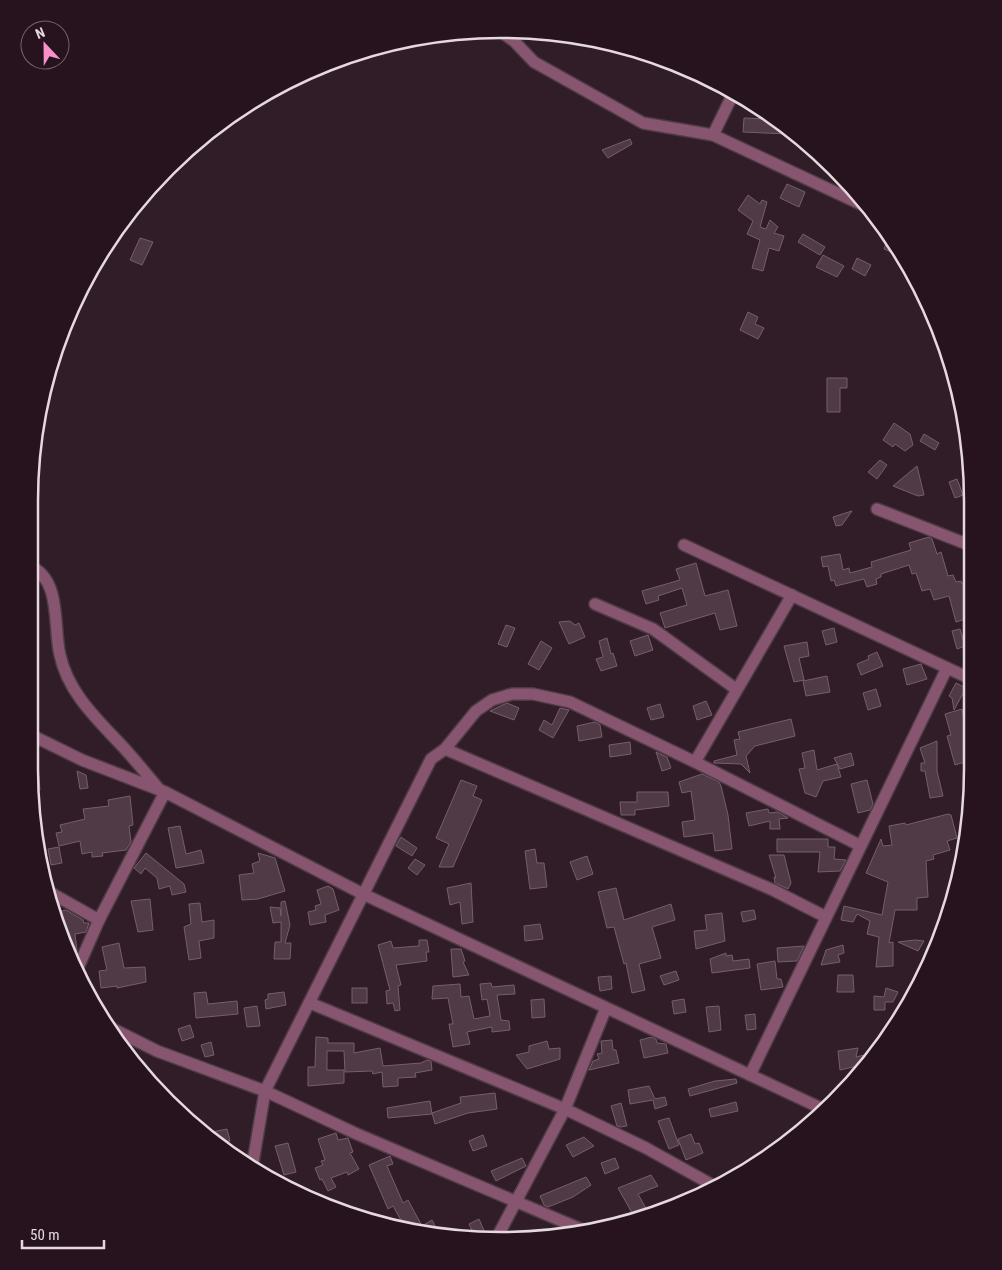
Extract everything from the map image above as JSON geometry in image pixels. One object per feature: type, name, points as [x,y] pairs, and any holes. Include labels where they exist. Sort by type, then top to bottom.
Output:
[{"type":"street","points":[[510,38],[534,62],[643,123],[713,134],[854,201]]},
{"type":"street","points":[[713,134],[731,99]]},
{"type":"street","points":[[877,509],[964,543]]},
{"type":"street","points":[[684,544],[964,676]]},
{"type":"street","points":[[38,569],[48,582],[57,617],[60,654],[68,679],[90,714],[163,791]]},
{"type":"street","points":[[695,762],[792,595]]},
{"type":"street","points":[[595,604],[652,629],[736,689]]},
{"type":"street","points":[[750,1075],[859,845],[947,668]]},
{"type":"street","points":[[253,1160],[265,1091],[431,759],[445,749],[476,711],[492,700],[512,694],[533,694],[570,702],[695,762],[859,845]]},
{"type":"street","points":[[38,738],[82,760],[163,791],[363,894],[818,1107]]},
{"type":"street","points":[[445,749],[773,890],[826,917]]},
{"type":"street","points":[[80,963],[99,920],[163,791]]},
{"type":"street","points":[[55,895],[99,920]]},
{"type":"street","points":[[310,1003],[565,1109],[646,1148],[709,1183]]},
{"type":"street","points":[[499,1232],[565,1109],[606,1008]]},
{"type":"street","points":[[120,1032],[157,1051],[265,1091],[357,1134],[575,1227]]},
{"type":"building","points":[[744,118],[763,119],[784,134],[743,132]]},
{"type":"building","points":[[630,139],[632,144],[608,158],[602,150]]},
{"type":"building","points":[[787,184],[805,192],[799,207],[780,198]]},
{"type":"building","points":[[748,195],[760,204],[762,200],[767,202],[760,227],[766,229],[770,220],[778,227],[774,233],[784,236],[779,251],[769,248],[763,271],[752,268],[760,240],[747,234],[753,221],[738,210]]},
{"type":"building","points":[[803,234],[825,247],[820,255],[798,242]]},
{"type":"building","points":[[140,238],[153,242],[142,265],[130,260]]},
{"type":"building","points":[[886,243],[892,252],[884,249]]},
{"type":"building","points":[[823,255],[844,266],[837,277],[816,267]]},
{"type":"building","points":[[857,258],[871,265],[865,276],[852,269]]},
{"type":"building","points":[[748,312],[758,317],[755,324],[764,328],[758,339],[740,330]]},
{"type":"building","points":[[827,378],[847,378],[847,388],[840,388],[840,412],[827,412]]},
{"type":"building","points":[[894,423],[910,434],[913,445],[905,451],[895,444],[893,447],[883,440]]},
{"type":"building","points":[[924,434],[939,443],[935,450],[920,441]]},
{"type":"building","points":[[880,460],[887,465],[877,479],[868,472]]},
{"type":"building","points":[[917,466],[924,495],[918,496],[893,486]]},
{"type":"building","points":[[957,479],[963,495],[955,498],[949,482]]},
{"type":"building","points":[[852,511],[842,525],[836,526],[833,517]]},
{"type":"building","points":[[929,537],[932,539],[937,554],[941,552],[948,576],[953,575],[956,582],[961,581],[962,584],[964,584],[964,619],[956,622],[949,596],[934,600],[930,589],[922,591],[916,573],[912,574],[909,565],[881,574],[881,577],[876,579],[877,584],[867,587],[864,579],[836,586],[834,580],[831,581],[828,566],[823,567],[821,557],[840,554],[843,570],[849,568],[850,573],[872,567],[871,562],[911,550],[909,543]]},
{"type":"building","points":[[696,563],[705,596],[728,590],[737,626],[720,630],[715,613],[665,628],[660,613],[687,605],[682,588],[658,596],[659,600],[646,604],[642,591],[680,580],[676,569]]},
{"type":"building","points":[[570,621],[575,625],[579,623],[585,637],[569,644],[559,622]]},
{"type":"building","points":[[506,625],[515,628],[507,647],[498,644]]},
{"type":"building","points":[[834,628],[837,642],[826,645],[822,631]]},
{"type":"building","points":[[960,629],[964,646],[957,649],[952,631]]},
{"type":"building","points":[[648,635],[653,650],[635,656],[630,641]]},
{"type":"building","points":[[607,638],[611,654],[613,653],[617,666],[601,671],[596,659],[603,657],[599,641]]},
{"type":"building","points":[[541,641],[552,648],[539,670],[528,664]]},
{"type":"building","points":[[807,642],[809,656],[799,658],[804,680],[794,682],[784,646]]},
{"type":"building","points":[[877,652],[883,666],[861,675],[857,664],[869,659],[868,656]]},
{"type":"building","points":[[921,664],[927,679],[907,685],[903,669]]},
{"type":"building","points":[[827,676],[830,692],[806,696],[803,681]]},
{"type":"building","points":[[956,683],[964,687],[964,692],[954,710],[952,698],[949,696]]},
{"type":"building","points":[[876,689],[881,706],[868,710],[863,693]]},
{"type":"building","points":[[706,701],[712,715],[697,720],[693,706]]},
{"type":"building","points":[[507,703],[519,708],[514,720],[490,711]]},
{"type":"building","points":[[660,704],[664,717],[651,720],[647,708]]},
{"type":"building","points":[[560,708],[569,710],[553,738],[539,730],[544,720],[552,725]]},
{"type":"building","points":[[962,709],[964,720],[964,762],[955,765],[947,736],[951,735],[945,714]]},
{"type":"building","points":[[791,719],[795,736],[755,746],[746,756],[750,773],[741,764],[714,763],[714,761],[737,755],[734,740],[740,739],[738,732]]},
{"type":"building","points":[[595,722],[600,725],[602,737],[579,741],[577,726]]},
{"type":"building","points":[[937,741],[937,771],[943,796],[930,798],[925,771],[921,771],[921,763],[925,763],[920,748]]},
{"type":"building","points":[[630,742],[631,754],[610,757],[609,745]]},
{"type":"building","points":[[814,750],[817,770],[837,764],[841,777],[823,781],[816,797],[805,793],[799,769],[805,768],[802,753]]},
{"type":"building","points":[[656,752],[667,757],[671,768],[662,771]]},
{"type":"building","points":[[851,753],[854,765],[840,769],[834,758]]},
{"type":"building","points":[[38,768],[40,790],[38,790]]},
{"type":"building","points":[[77,771],[86,775],[88,788],[80,789]]},
{"type":"building","points":[[702,774],[719,782],[721,786],[728,815],[732,849],[715,851],[713,833],[684,837],[682,822],[695,820],[691,791],[682,793],[679,782]]},
{"type":"building","points":[[461,780],[477,786],[473,796],[482,800],[453,867],[439,867],[449,844],[436,838]]},
{"type":"building","points":[[867,780],[873,804],[870,810],[858,813],[851,784]]},
{"type":"building","points":[[637,792],[668,792],[669,806],[635,810],[635,815],[621,815],[620,802],[637,802]]},
{"type":"building","points":[[130,796],[133,825],[129,826],[131,842],[126,850],[102,853],[103,856],[92,857],[92,852],[82,854],[80,841],[59,846],[56,833],[62,832],[60,825],[85,819],[83,809],[109,806],[108,800]]},
{"type":"building","points":[[768,809],[769,813],[778,812],[788,818],[779,819],[780,829],[770,829],[770,821],[749,826],[746,813]]},
{"type":"building","points":[[948,814],[951,815],[957,838],[947,841],[950,850],[933,855],[934,859],[926,861],[928,897],[917,898],[917,910],[895,910],[889,943],[893,942],[893,966],[876,967],[879,937],[867,934],[870,921],[857,914],[853,922],[841,920],[844,906],[882,915],[888,882],[866,873],[881,839],[883,846],[892,845],[889,826],[905,823],[906,825]]},
{"type":"building","points":[[180,826],[186,854],[201,850],[204,863],[176,868],[168,828]]},
{"type":"building","points":[[401,837],[417,848],[412,856],[396,846]]},
{"type":"building","points":[[777,839],[828,839],[828,847],[835,847],[834,859],[846,860],[840,871],[818,872],[820,852],[777,852]]},
{"type":"building","points":[[59,847],[62,863],[51,865],[48,849]]},
{"type":"building","points":[[535,849],[537,863],[544,863],[547,887],[530,889],[525,851]]},
{"type":"building","points":[[146,853],[184,884],[186,892],[172,895],[170,886],[159,889],[157,878],[145,868],[141,874],[134,868]]},
{"type":"building","points":[[258,853],[275,858],[285,891],[258,899],[242,900],[239,875],[254,873],[252,864],[260,861]]},
{"type":"building","points":[[769,855],[784,855],[791,883],[788,889],[775,883],[774,877],[776,878]]},
{"type":"building","points":[[587,856],[593,874],[577,880],[570,862]]},
{"type":"building","points":[[415,859],[425,865],[417,875],[408,868]]},
{"type":"building","points":[[471,883],[473,922],[462,924],[460,902],[450,905],[447,888]]},
{"type":"building","points":[[328,886],[333,889],[339,910],[325,915],[326,922],[310,925],[308,912],[316,910],[315,906],[321,904],[317,890]]},
{"type":"building","points":[[616,888],[624,920],[671,904],[675,920],[652,927],[661,958],[639,964],[645,990],[632,993],[626,963],[624,964],[614,927],[607,928],[598,892]]},
{"type":"building","points":[[150,899],[153,930],[138,932],[131,901]]},
{"type":"building","points":[[285,901],[290,925],[285,943],[291,943],[290,959],[274,959],[275,942],[281,942],[281,922],[273,923],[270,907],[280,908],[281,916],[281,902]]},
{"type":"building","points":[[200,903],[202,922],[214,920],[214,938],[199,941],[201,958],[189,960],[184,927],[191,924],[189,904]]},
{"type":"building","points":[[66,910],[83,920],[84,923],[89,923],[86,932],[75,934],[76,953],[62,918],[60,912]]},
{"type":"building","points":[[754,910],[756,919],[743,922],[741,912]]},
{"type":"building","points":[[722,913],[725,941],[696,949],[694,931],[707,930],[705,915]]},
{"type":"building","points":[[540,924],[543,939],[525,941],[524,926]]},
{"type":"building","points":[[419,940],[427,940],[429,952],[426,952],[427,961],[396,965],[401,985],[398,986],[400,1010],[395,1011],[393,1003],[387,1004],[386,991],[390,990],[378,945],[391,941],[393,948],[419,946]]},
{"type":"building","points":[[924,941],[918,951],[898,942]]},
{"type":"building","points":[[119,943],[124,968],[145,967],[146,982],[117,988],[117,986],[101,988],[99,971],[107,970],[102,947]]},
{"type":"building","points":[[843,945],[844,953],[838,955],[840,962],[821,965],[826,950]]},
{"type":"building","points":[[804,946],[797,961],[778,962],[777,948]]},
{"type":"building","points":[[451,949],[461,949],[465,961],[463,962],[469,975],[453,977]]},
{"type":"building","points":[[726,953],[726,956],[732,955],[733,961],[749,959],[750,968],[712,973],[710,959]]},
{"type":"building","points":[[775,961],[777,979],[781,979],[783,987],[761,990],[757,964]]},
{"type":"building","points":[[676,971],[679,980],[664,985],[660,976]]},
{"type":"building","points":[[838,975],[853,975],[854,992],[837,992]]},
{"type":"building","points":[[611,976],[612,989],[600,991],[598,977]]},
{"type":"building","points":[[491,983],[492,987],[514,985],[515,994],[497,995],[501,1020],[509,1021],[510,1030],[492,1032],[492,1027],[467,1032],[470,1044],[453,1047],[449,1024],[453,1024],[448,998],[432,999],[433,986],[460,984],[461,997],[469,996],[474,1019],[490,1016],[487,999],[482,1000],[480,984]]},
{"type":"building","points":[[352,988],[367,988],[367,1003],[352,1003]]},
{"type":"building","points":[[886,988],[898,992],[893,1002],[885,1002],[885,1010],[874,1010],[874,996],[884,997]]},
{"type":"building","points":[[206,992],[208,1004],[237,1001],[238,1014],[196,1018],[194,993]]},
{"type":"building","points":[[284,992],[286,1005],[266,1009],[265,1000],[268,999],[268,994]]},
{"type":"building","points":[[544,999],[545,1017],[532,1018],[531,1000]]},
{"type":"building","points":[[684,999],[686,1012],[674,1014],[672,1001]]},
{"type":"building","points":[[257,1006],[260,1026],[247,1027],[244,1008]]},
{"type":"building","points":[[719,1006],[721,1030],[709,1032],[706,1007]]},
{"type":"building","points":[[755,1014],[756,1029],[747,1030],[745,1015]]},
{"type":"building","points":[[190,1025],[194,1037],[182,1041],[178,1029]]},
{"type":"building","points":[[316,1037],[328,1038],[328,1043],[354,1043],[354,1053],[380,1048],[383,1066],[421,1063],[427,1060],[431,1061],[432,1070],[415,1073],[416,1077],[398,1078],[398,1086],[383,1087],[382,1072],[373,1074],[372,1071],[345,1072],[344,1051],[327,1051],[327,1070],[344,1070],[344,1083],[308,1086],[308,1067],[315,1067]]},
{"type":"building","points":[[652,1037],[656,1039],[657,1043],[666,1044],[668,1053],[644,1058],[640,1040]]},
{"type":"building","points":[[612,1040],[613,1050],[616,1050],[619,1063],[589,1070],[593,1061],[599,1059],[597,1054],[602,1053],[601,1041]]},
{"type":"building","points":[[547,1041],[549,1049],[560,1048],[560,1059],[527,1069],[516,1055],[529,1052],[529,1046]]},
{"type":"building","points":[[211,1042],[214,1055],[205,1057],[201,1045]]},
{"type":"building","points":[[858,1048],[856,1057],[864,1055],[863,1058],[856,1066],[840,1070],[838,1051]]},
{"type":"building","points":[[736,1079],[737,1083],[690,1096],[688,1089],[715,1081]]},
{"type":"building","points":[[649,1086],[655,1099],[665,1097],[667,1105],[655,1109],[653,1100],[630,1104],[628,1090]]},
{"type":"building","points":[[495,1093],[497,1109],[468,1113],[435,1124],[432,1113],[461,1103],[460,1097]]},
{"type":"building","points":[[430,1101],[432,1114],[388,1118],[387,1108]]},
{"type":"building","points":[[736,1102],[738,1111],[711,1117],[709,1109]]},
{"type":"building","points":[[621,1103],[627,1126],[621,1127],[617,1126],[611,1106]]},
{"type":"building","points":[[669,1118],[679,1145],[669,1149],[658,1121]]},
{"type":"building","points":[[227,1129],[230,1141],[226,1142],[213,1132]]},
{"type":"building","points":[[336,1133],[338,1140],[348,1138],[353,1152],[350,1153],[359,1169],[348,1175],[347,1172],[331,1178],[336,1187],[328,1191],[322,1179],[320,1180],[315,1168],[323,1165],[321,1161],[325,1160],[318,1139]]},
{"type":"building","points":[[691,1134],[695,1144],[699,1143],[703,1153],[686,1160],[678,1139]]},
{"type":"building","points":[[483,1135],[487,1146],[473,1151],[469,1141]]},
{"type":"building","points":[[584,1137],[594,1146],[573,1157],[566,1145]]},
{"type":"building","points":[[288,1143],[296,1172],[284,1175],[275,1146]]},
{"type":"building","points":[[390,1156],[393,1164],[387,1166],[403,1203],[408,1200],[422,1226],[402,1222],[393,1206],[388,1209],[369,1165]]},
{"type":"building","points":[[522,1158],[526,1166],[496,1181],[491,1171]]},
{"type":"building","points":[[615,1158],[619,1168],[605,1174],[601,1163]]},
{"type":"building","points":[[651,1175],[658,1186],[638,1194],[646,1209],[632,1213],[618,1188]]},
{"type":"building","points":[[586,1177],[591,1185],[573,1197],[548,1207],[544,1205],[540,1196]]},
{"type":"building","points":[[479,1219],[485,1232],[473,1232],[469,1224]]},
{"type":"building","points":[[432,1220],[436,1228],[422,1226]]}]
